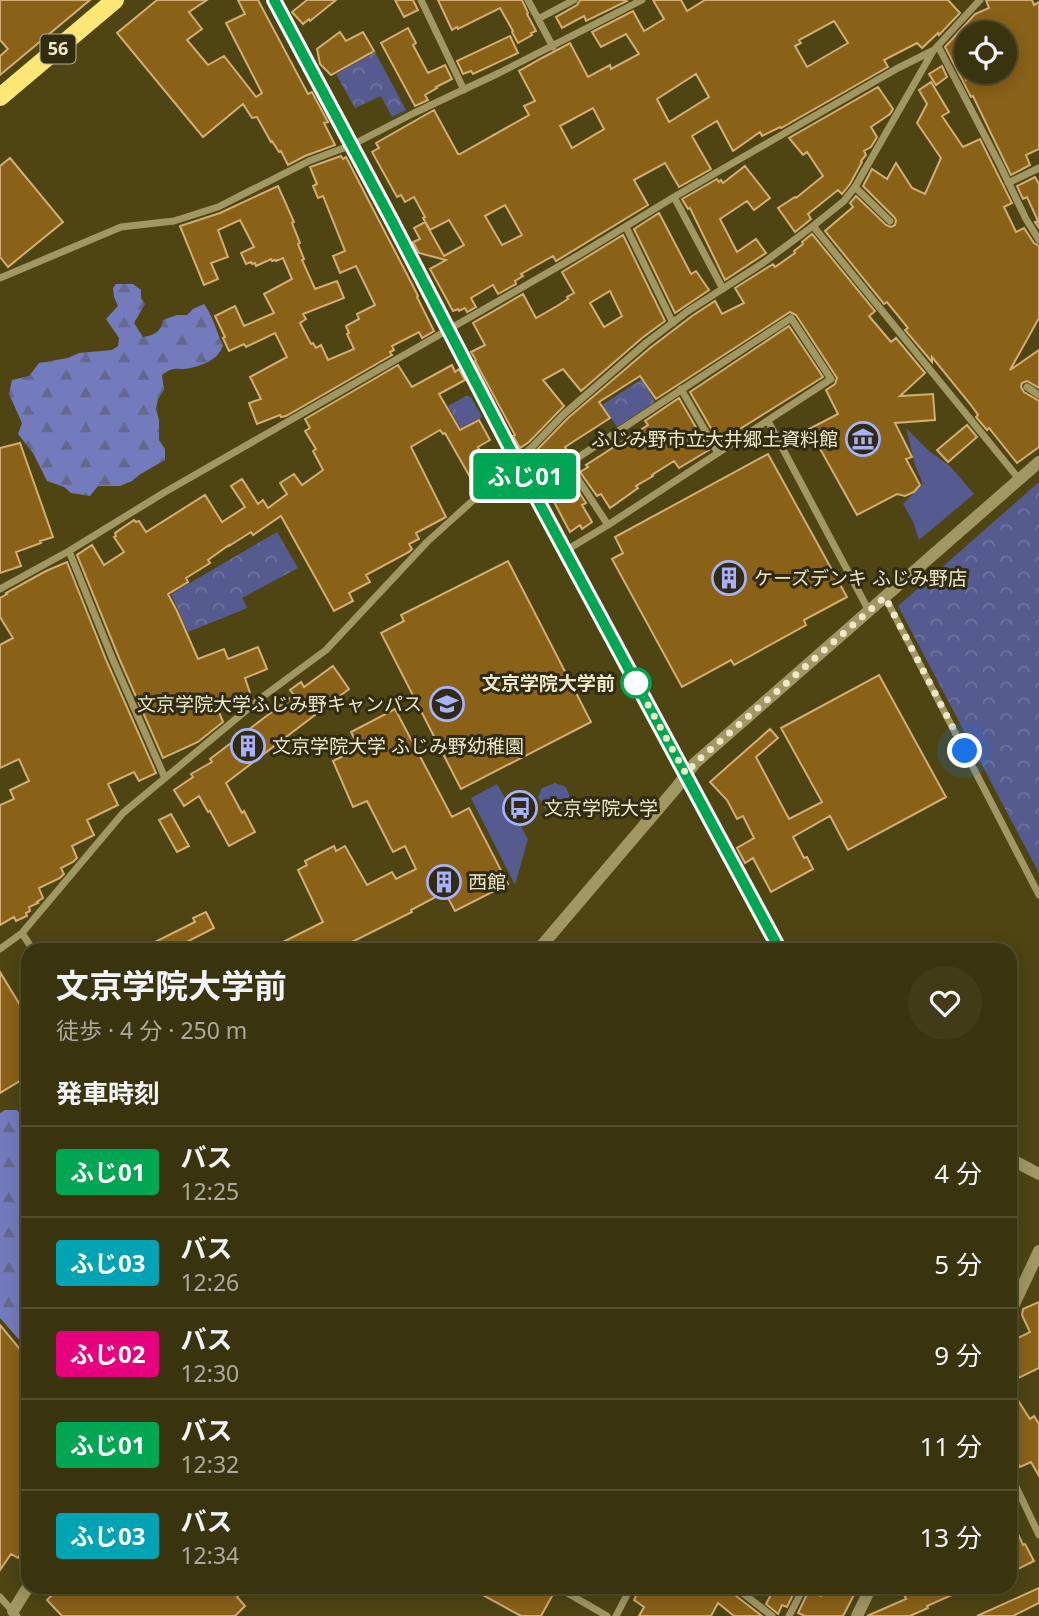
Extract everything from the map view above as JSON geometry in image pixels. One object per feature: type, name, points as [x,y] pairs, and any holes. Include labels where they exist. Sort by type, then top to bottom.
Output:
[{"type":"main road","name":"56","points":[[0,97],[115,0]]},
{"type":"street","points":[[274,0],[516,460],[776,943]]},
{"type":"street","points":[[421,0],[464,90]]},
{"type":"street","points":[[528,0],[552,47]]},
{"type":"street","points":[[538,19],[574,0]]},
{"type":"street","points":[[0,278],[121,227],[174,221],[218,207],[309,161],[352,145],[642,0]]},
{"type":"street","points":[[1,946],[22,933],[123,813],[261,698],[326,650],[427,542],[564,414],[673,323],[763,263],[844,201],[855,187],[935,48],[980,0]]},
{"type":"street","points":[[935,48],[1039,240]]},
{"type":"street","points":[[0,589],[935,48]]},
{"type":"street","points":[[1008,183],[1039,167]]},
{"type":"street","points":[[855,187],[890,221]]},
{"type":"street","points":[[674,197],[723,289]]},
{"type":"street","points":[[813,226],[1019,479]]},
{"type":"street","points":[[626,227],[673,323]]},
{"type":"street","points":[[565,551],[608,525],[831,379],[791,318],[568,464],[608,525]]},
{"type":"street","points":[[1027,387],[1039,395]]},
{"type":"street","points":[[681,389],[718,453]]},
{"type":"street","points":[[768,421],[869,612]]},
{"type":"street","points":[[544,943],[695,763],[1039,462]]},
{"type":"street","points":[[69,551],[165,778]]},
{"type":"street","points":[[885,597],[1039,895]]},
{"type":"street","points":[[22,933],[28,943]]},
{"type":"street","points":[[1017,1163],[1039,1174]]},
{"type":"street","points":[[1017,1297],[1039,1251]]},
{"type":"street","points":[[1017,1489],[1039,1535]]},
{"type":"street","points":[[0,1597],[15,1614],[25,1594]]},
{"type":"street","points":[[569,1594],[607,1616]]},
{"type":"street","points":[[616,1616],[627,1594]]},
{"type":"street","points":[[744,1594],[772,1616]]},
{"type":"street","points":[[789,1616],[800,1594]]},
{"type":"street","points":[[857,1616],[868,1594]]},
{"type":"green space","points":[[375,52],[406,110],[392,117],[381,96],[355,108],[336,74]]},
{"type":"green space","points":[[116,284],[133,284],[141,290],[141,298],[145,304],[134,323],[143,337],[156,332],[163,320],[187,315],[204,304],[223,345],[218,354],[206,363],[173,369],[162,375],[164,390],[156,409],[159,440],[165,449],[165,460],[120,486],[98,486],[90,496],[71,493],[64,487],[47,481],[33,453],[18,434],[22,423],[9,394],[12,380],[29,376],[39,363],[68,358],[79,353],[112,350],[118,346],[119,338],[106,319],[118,306],[113,288]]},
{"type":"green space","points":[[642,379],[655,402],[617,427],[602,405]]},
{"type":"green space","points":[[466,396],[471,397],[482,417],[461,428],[448,406]]},
{"type":"green space","points":[[906,428],[929,451],[951,467],[974,494],[919,540],[903,504],[923,484],[915,465]]},
{"type":"green space","points":[[1039,482],[1039,873],[898,606]]},
{"type":"green space","points":[[277,532],[298,568],[242,598],[247,607],[245,609],[188,632],[171,594]]},
{"type":"green space","points":[[555,783],[566,787],[570,797],[566,805],[553,811],[544,808],[538,797],[542,788]]},
{"type":"green space","points":[[497,784],[528,839],[515,885],[471,798]]},
{"type":"green space","points":[[17,1110],[21,1116],[21,1342],[0,1318],[0,1113]]},
{"type":"building","points":[[0,0],[90,0],[0,75],[0,56],[8,49],[0,40]]},
{"type":"building","points":[[157,0],[207,0],[189,12],[202,29],[187,40],[208,65],[224,56],[256,97],[262,93],[226,23],[245,14],[238,0],[258,0],[308,94],[312,92],[328,122],[324,123],[335,145],[288,165],[257,117],[252,118],[243,104],[203,137],[117,33]]},
{"type":"building","points":[[307,0],[336,0],[303,24],[292,12]]},
{"type":"building","points":[[395,0],[413,0],[418,10],[404,17]]},
{"type":"building","points":[[438,0],[522,0],[536,31],[518,43],[500,8],[452,30]]},
{"type":"building","points":[[580,0],[627,1],[586,21],[584,16],[562,28],[556,17],[577,5]]},
{"type":"building","points":[[653,0],[681,0],[687,11],[705,0],[948,0],[960,13],[922,48],[917,43],[884,60],[888,67],[781,128],[762,136],[760,132],[733,151],[717,121],[692,136],[711,169],[679,187],[665,163],[634,180],[648,205],[556,261],[553,256],[521,274],[523,276],[515,281],[516,284],[498,294],[493,285],[471,298],[476,307],[467,312],[465,308],[453,311],[430,269],[446,260],[419,253],[413,242],[420,239],[414,228],[425,222],[444,256],[464,245],[449,220],[430,230],[414,197],[405,202],[401,195],[397,197],[372,152],[379,148],[376,143],[434,110],[460,154],[529,115],[524,106],[535,101],[519,71],[570,43],[588,77],[610,65],[611,69],[639,54],[626,34],[601,47],[592,32],[633,11],[644,31],[664,19]],"holes":[[[834,21],[848,43],[807,67],[795,46],[801,43],[799,40]],[[696,74],[709,97],[669,122],[657,99]],[[593,108],[604,129],[572,148],[560,126]],[[505,205],[522,235],[502,245],[485,216]]]},
{"type":"building","points":[[986,0],[1032,0],[1034,5],[1039,2],[1039,149],[1026,155],[1030,165],[1011,175],[973,96],[971,97],[964,84],[1017,84],[1017,21],[969,21],[975,14],[989,8]]},
{"type":"building","points":[[408,28],[416,43],[413,45],[428,73],[445,65],[452,79],[425,95],[428,100],[415,106],[381,43]]},
{"type":"building","points":[[340,32],[346,41],[363,32],[374,51],[331,75],[320,64],[317,49]]},
{"type":"building","points":[[510,36],[518,53],[473,74],[471,71],[463,74],[457,61]]},
{"type":"building","points":[[954,37],[954,64],[945,47]]},
{"type":"building","points":[[942,66],[947,77],[936,85],[929,74]]},
{"type":"building","points":[[931,82],[949,112],[942,116],[963,147],[980,139],[1012,203],[1004,207],[1016,232],[1024,228],[1039,246],[1039,318],[1010,370],[1039,350],[1039,388],[1027,381],[1022,383],[1021,387],[1024,392],[1039,401],[1039,447],[1017,463],[989,428],[987,430],[976,417],[978,415],[971,405],[932,357],[932,362],[905,330],[908,328],[887,302],[884,304],[825,231],[853,207],[850,203],[856,196],[886,225],[895,225],[894,217],[863,186],[872,169],[887,179],[896,163],[912,188],[925,194],[941,158],[917,123],[927,104],[919,90]]},
{"type":"building","points":[[878,87],[893,109],[871,127],[877,137],[871,147],[864,151],[866,155],[842,194],[838,190],[808,214],[811,219],[795,232],[778,208],[796,198],[823,176],[807,152],[803,155],[789,138]]},
{"type":"building","points":[[341,156],[343,159],[346,157],[434,331],[422,338],[419,332],[392,346],[392,355],[286,416],[280,415],[257,424],[249,403],[261,399],[250,377],[287,357],[275,333],[246,347],[244,344],[229,351],[215,316],[235,306],[244,326],[274,313],[264,294],[292,279],[283,258],[276,261],[271,259],[256,266],[251,262],[246,264],[241,253],[254,247],[240,220],[218,230],[228,257],[211,263],[218,279],[204,285],[180,226],[220,213],[278,186],[294,222],[292,223],[304,259],[302,260],[315,289],[337,281],[344,298],[303,314],[306,319],[300,323],[311,344],[316,348],[321,345],[328,360],[354,349],[346,326],[359,319],[357,314],[375,305],[356,266],[340,273],[333,256],[345,251],[323,196],[318,198],[313,186],[317,184],[310,167]]},
{"type":"building","points":[[10,158],[63,222],[8,267],[0,257],[0,166]]},
{"type":"building","points":[[745,166],[770,198],[754,210],[747,201],[720,219],[737,252],[756,239],[766,253],[725,280],[690,208],[688,209],[682,199],[717,179],[723,183]]},
{"type":"building","points":[[1035,177],[1039,184],[1039,228],[1027,197],[1023,199],[1017,186]]},
{"type":"building","points":[[659,213],[691,274],[696,271],[709,290],[675,313],[634,229]]},
{"type":"building","points":[[812,234],[875,311],[869,316],[891,342],[896,338],[925,373],[900,396],[933,394],[935,420],[895,423],[912,457],[906,459],[920,485],[914,492],[905,496],[897,494],[857,515],[809,429],[838,414],[826,390],[835,384],[837,378],[796,315],[790,312],[656,399],[640,376],[599,402],[610,418],[565,447],[568,452],[554,461],[567,481],[570,478],[586,503],[582,505],[592,522],[582,529],[580,525],[570,532],[541,482],[544,480],[529,458],[568,418],[692,316],[715,301],[722,314],[744,303],[735,288],[795,253],[802,242]]},
{"type":"building","points":[[623,235],[665,321],[581,391],[563,369],[543,380],[564,406],[520,448],[471,352],[485,345],[473,323],[523,294],[536,318],[557,306],[574,293],[562,272]],"holes":[[[610,291],[622,316],[604,327],[590,303]]]},
{"type":"building","points":[[789,326],[823,377],[719,442],[690,392]]},
{"type":"building","points":[[398,365],[412,387],[452,365],[455,372],[459,369],[465,380],[439,394],[460,430],[479,420],[490,440],[478,447],[489,467],[470,477],[445,433],[440,430],[411,447],[446,517],[416,533],[419,539],[409,544],[412,549],[409,552],[366,575],[370,582],[349,593],[353,601],[334,611],[281,516],[253,535],[251,532],[229,545],[208,560],[210,563],[186,578],[188,582],[168,594],[198,659],[224,649],[228,659],[258,647],[267,669],[245,678],[250,693],[217,707],[223,722],[198,742],[163,758],[77,555],[92,545],[104,565],[124,552],[114,537],[115,533],[134,520],[139,521],[146,532],[205,495],[222,522],[245,507],[231,486],[242,479],[258,504],[263,500],[268,508],[287,494],[280,483],[294,474],[302,485],[323,470],[313,451],[316,449],[305,431],[310,428],[305,419]]},
{"type":"building","points":[[679,398],[709,450],[679,468],[674,461],[636,486],[638,488],[610,508],[601,494],[597,496],[580,472],[588,467],[586,465],[648,425],[645,421]]},
{"type":"building","points":[[967,425],[977,437],[948,462],[937,450]]},
{"type":"building","points":[[20,443],[53,537],[16,552],[21,566],[0,573],[0,448]]},
{"type":"building","name":"ケーズデンキ ふじみ野店","points":[[768,454],[847,597],[804,620],[806,625],[734,665],[731,660],[682,687],[612,559],[623,553],[615,537]]},
{"type":"building","points":[[508,561],[591,722],[461,789],[381,633],[404,621],[401,615]]},
{"type":"building","points":[[67,562],[156,773],[139,781],[134,772],[108,784],[118,805],[87,820],[94,835],[72,846],[77,858],[61,868],[64,874],[60,878],[39,888],[43,898],[29,907],[27,916],[16,921],[14,917],[0,925],[0,805],[14,799],[10,790],[29,781],[19,759],[0,768],[0,645],[13,638],[0,617],[0,598]]},
{"type":"building","name":"文京学院大学 ふじみ野幼稚園","points":[[333,666],[349,689],[226,783],[255,832],[229,846],[199,796],[184,806],[174,790],[294,695],[290,690],[301,682],[304,687]]},
{"type":"building","points":[[879,675],[946,797],[848,850],[830,816],[793,837],[813,869],[771,892],[753,858],[745,863],[737,848],[754,838],[743,816],[737,819],[727,800],[710,782],[770,729],[778,738],[756,757],[789,819],[822,802],[781,728]]},
{"type":"building","points":[[395,709],[452,817],[469,808],[508,884],[455,911],[445,892],[350,943],[281,943],[323,922],[298,870],[307,865],[305,861],[334,846],[336,851],[345,846],[367,885],[392,872],[396,879],[416,869],[405,846],[393,852],[367,801],[353,807],[333,761],[359,748],[351,732]]},
{"type":"building","points":[[171,814],[189,846],[177,852],[159,820]]},
{"type":"building","points":[[206,912],[214,928],[185,943],[153,943],[195,922],[193,918]]},
{"type":"building","points":[[0,972],[21,1006],[21,1080],[0,1093]]},
{"type":"building","points":[[1039,1302],[1039,1368],[1017,1379],[1017,1338],[1030,1332],[1022,1315],[1023,1309]]},
{"type":"building","points":[[0,1325],[21,1350],[21,1554],[18,1558],[11,1554],[0,1570]]},
{"type":"building","points":[[1017,1399],[1030,1419],[1034,1416],[1039,1424],[1039,1476],[1031,1462],[1020,1467],[1017,1462]]},
{"type":"building","points":[[1017,1532],[1023,1545],[1025,1544],[1034,1561],[1017,1570]]},
{"type":"building","points":[[1039,1588],[1039,1603],[1013,1616],[977,1616]]},
{"type":"building","points":[[53,1594],[240,1594],[237,1597],[245,1606],[235,1616],[62,1616],[47,1600]]},
{"type":"building","points":[[481,1594],[552,1596],[541,1616],[521,1616]]},
{"type":"building","points":[[637,1594],[734,1594],[762,1616],[734,1616],[718,1603],[711,1616],[639,1616],[644,1607],[634,1600]]},
{"type":"building","points":[[771,1594],[794,1594],[787,1607],[782,1605],[778,1614],[766,1604]]},
{"type":"building","points":[[807,1594],[854,1594],[843,1616],[805,1616],[798,1613]]},
{"type":"building","points":[[904,1594],[954,1594],[910,1616],[867,1616],[906,1599]]},
{"type":"bus line","name":"ふじ01","points":[[274,0],[391,219],[458,352],[776,943]]},
{"type":"place","name":"ふじみ野市立大井郷土資料館","points":[[863,439]]},
{"type":"place","name":"ケーズデンキ ふじみ野店","points":[[729,578]]},
{"type":"place","name":"文京学院大学前","points":[[636,683]]},
{"type":"place","name":"文京学院大学ふじみ野キャンパス","points":[[447,704]]},
{"type":"place","name":"文京学院大学 ふじみ野幼稚園","points":[[248,746]]},
{"type":"place","name":"文京学院大学","points":[[520,808]]},
{"type":"place","name":"西館","points":[[444,882]]},
{"type":"route","points":[[636,683],[686,774],[695,763],[885,597],[965,751]]}]
